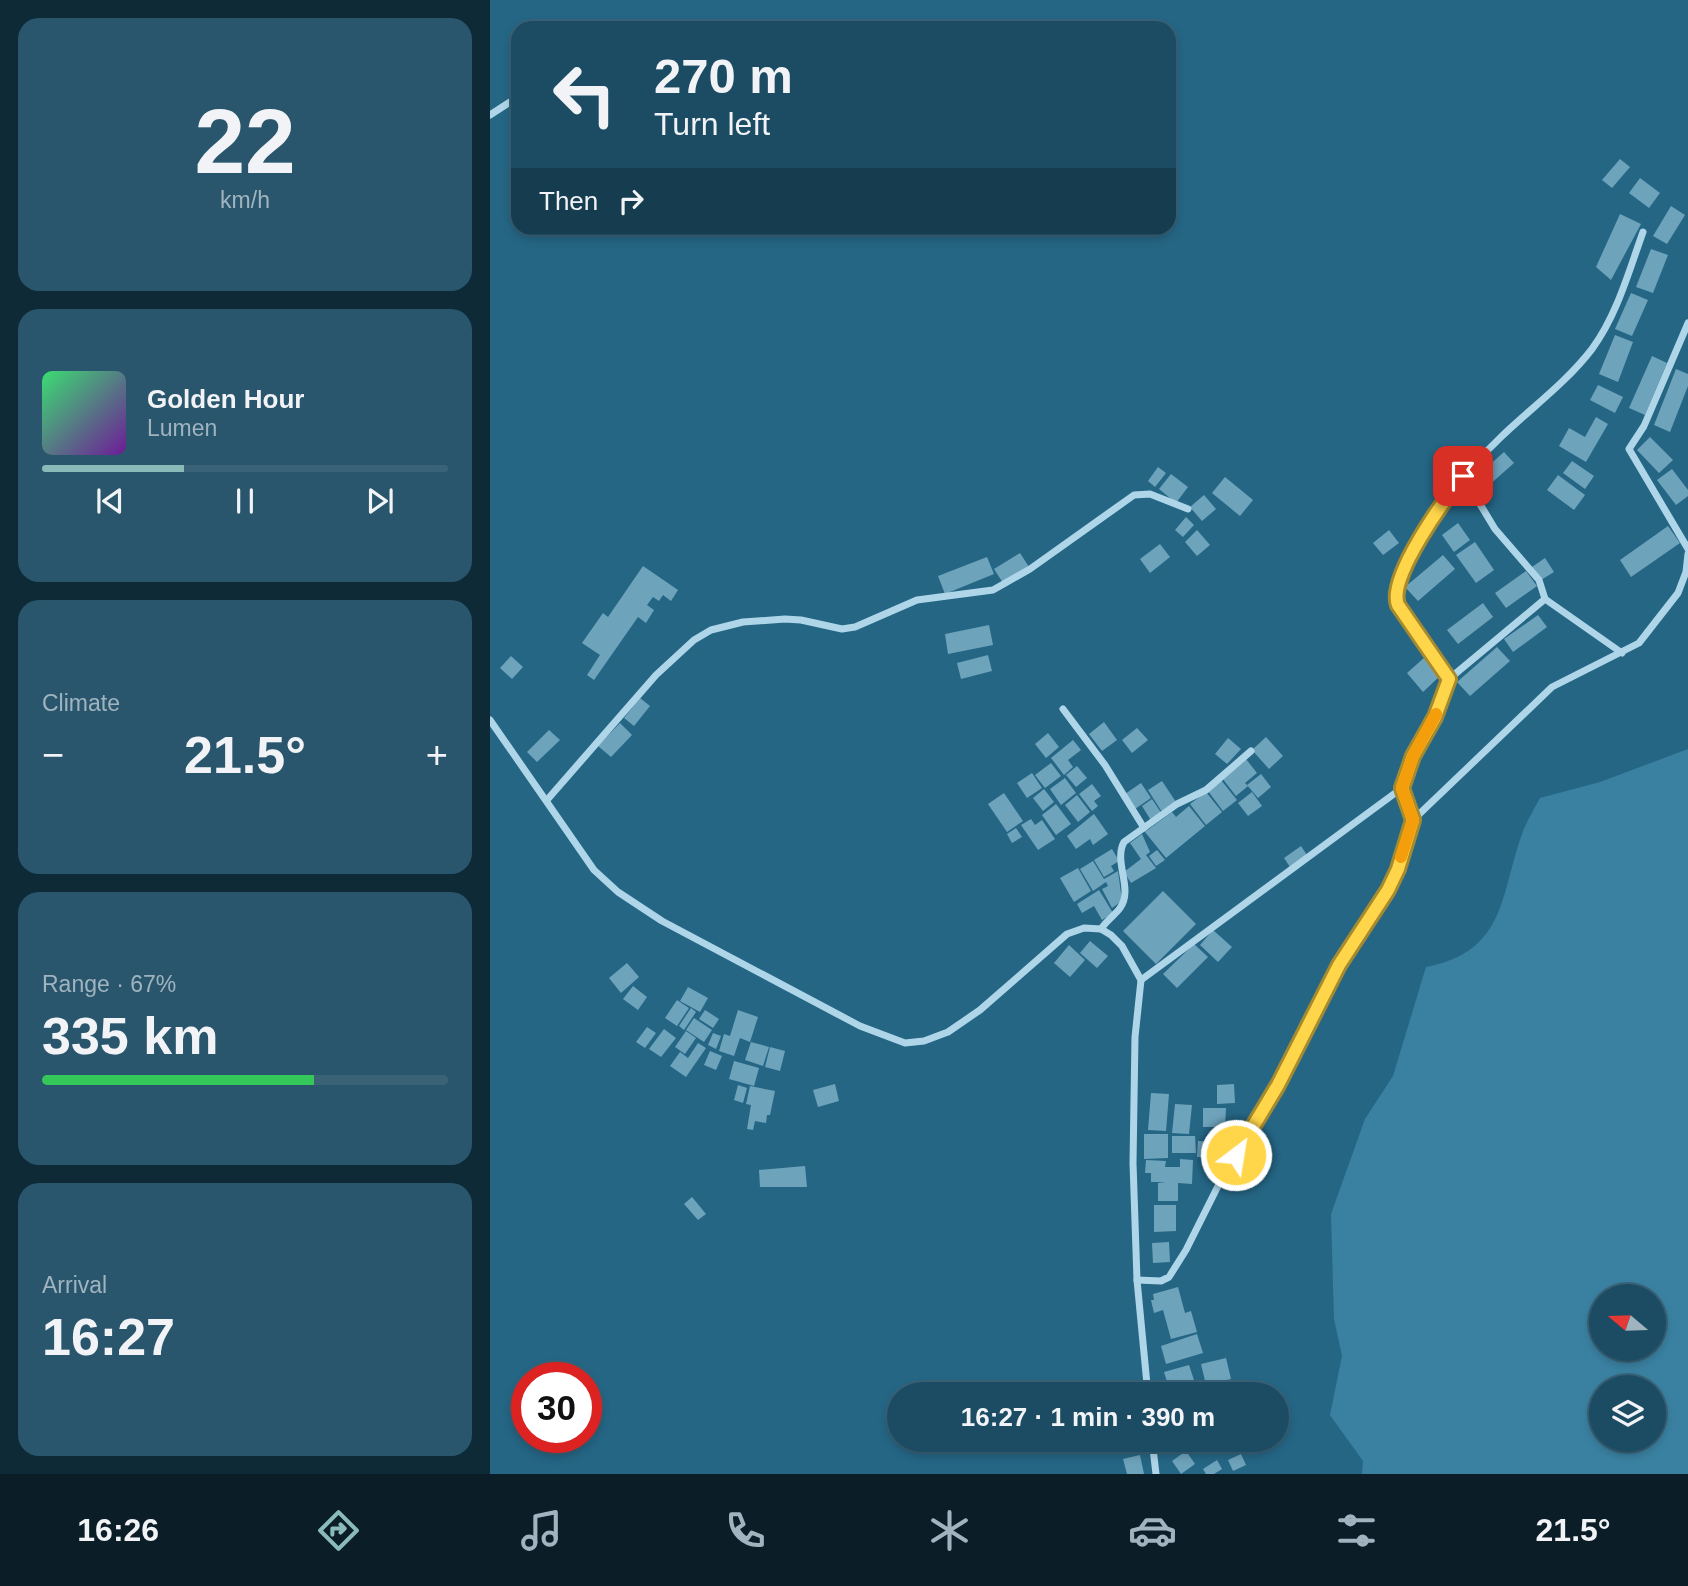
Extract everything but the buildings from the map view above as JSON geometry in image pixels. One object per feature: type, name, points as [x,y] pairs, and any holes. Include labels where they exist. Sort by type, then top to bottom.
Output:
[{"type":"street","points":[[490,115],[510,102]]},
{"type":"street","points":[[1449,679],[1398,605],[1395,593],[1413,551],[1463,476],[1501,437],[1549,395],[1592,348],[1619,299],[1643,232]]},
{"type":"street","points":[[1688,323],[1644,426],[1629,449],[1688,549]]},
{"type":"street","points":[[1463,476],[1494,529],[1539,580],[1545,599],[1622,653]]},
{"type":"street","points":[[547,800],[656,676],[694,640],[711,630],[726,625],[775,619],[801,620],[831,629],[855,627],[917,600],[1001,587],[1134,495],[1150,494],[1188,509]]},
{"type":"street","points":[[1138,1280],[1161,1281],[1169,1277],[1186,1250],[1222,1178],[1278,1085],[1339,965],[1388,890],[1398,869],[1413,820],[1552,687],[1639,643],[1678,593],[1686,572],[1688,554]]},
{"type":"street","points":[[1141,980],[1402,788],[1413,756],[1435,717],[1449,679],[1545,599]]},
{"type":"street","points":[[1063,709],[1105,765],[1144,828]]},
{"type":"street","points":[[490,720],[594,870],[618,892],[662,921],[860,1026],[905,1043],[924,1041],[948,1032],[980,1010],[1067,934],[1084,928],[1101,929],[1122,946],[1141,980],[1135,1037],[1134,1135],[1138,1280],[1147,1382]]},
{"type":"street","points":[[1101,929],[1120,908],[1124,895],[1122,846],[1129,837],[1177,804],[1187,802],[1213,785],[1251,751]]},
{"type":"street","points":[[1402,788],[1413,820]]},
{"type":"street","points":[[1153,1452],[1156,1474]]},
{"type":"shaded area","points":[[1688,749],[1688,1474],[1362,1474],[1363,1461],[1330,1415],[1342,1356],[1334,1319],[1331,1214],[1365,1119],[1393,1076],[1426,967],[1452,960],[1471,949],[1485,935],[1503,901],[1523,832],[1540,798],[1600,782]]},
{"type":"slow traffic","points":[[1401,857],[1413,820],[1402,788],[1413,756],[1436,714]]},
{"type":"route","points":[[1236,1155],[1278,1085],[1339,965],[1371,912],[1388,890],[1398,869],[1413,820],[1402,788],[1413,756],[1435,717],[1449,679],[1398,605],[1395,593],[1413,551],[1463,476]]}]
